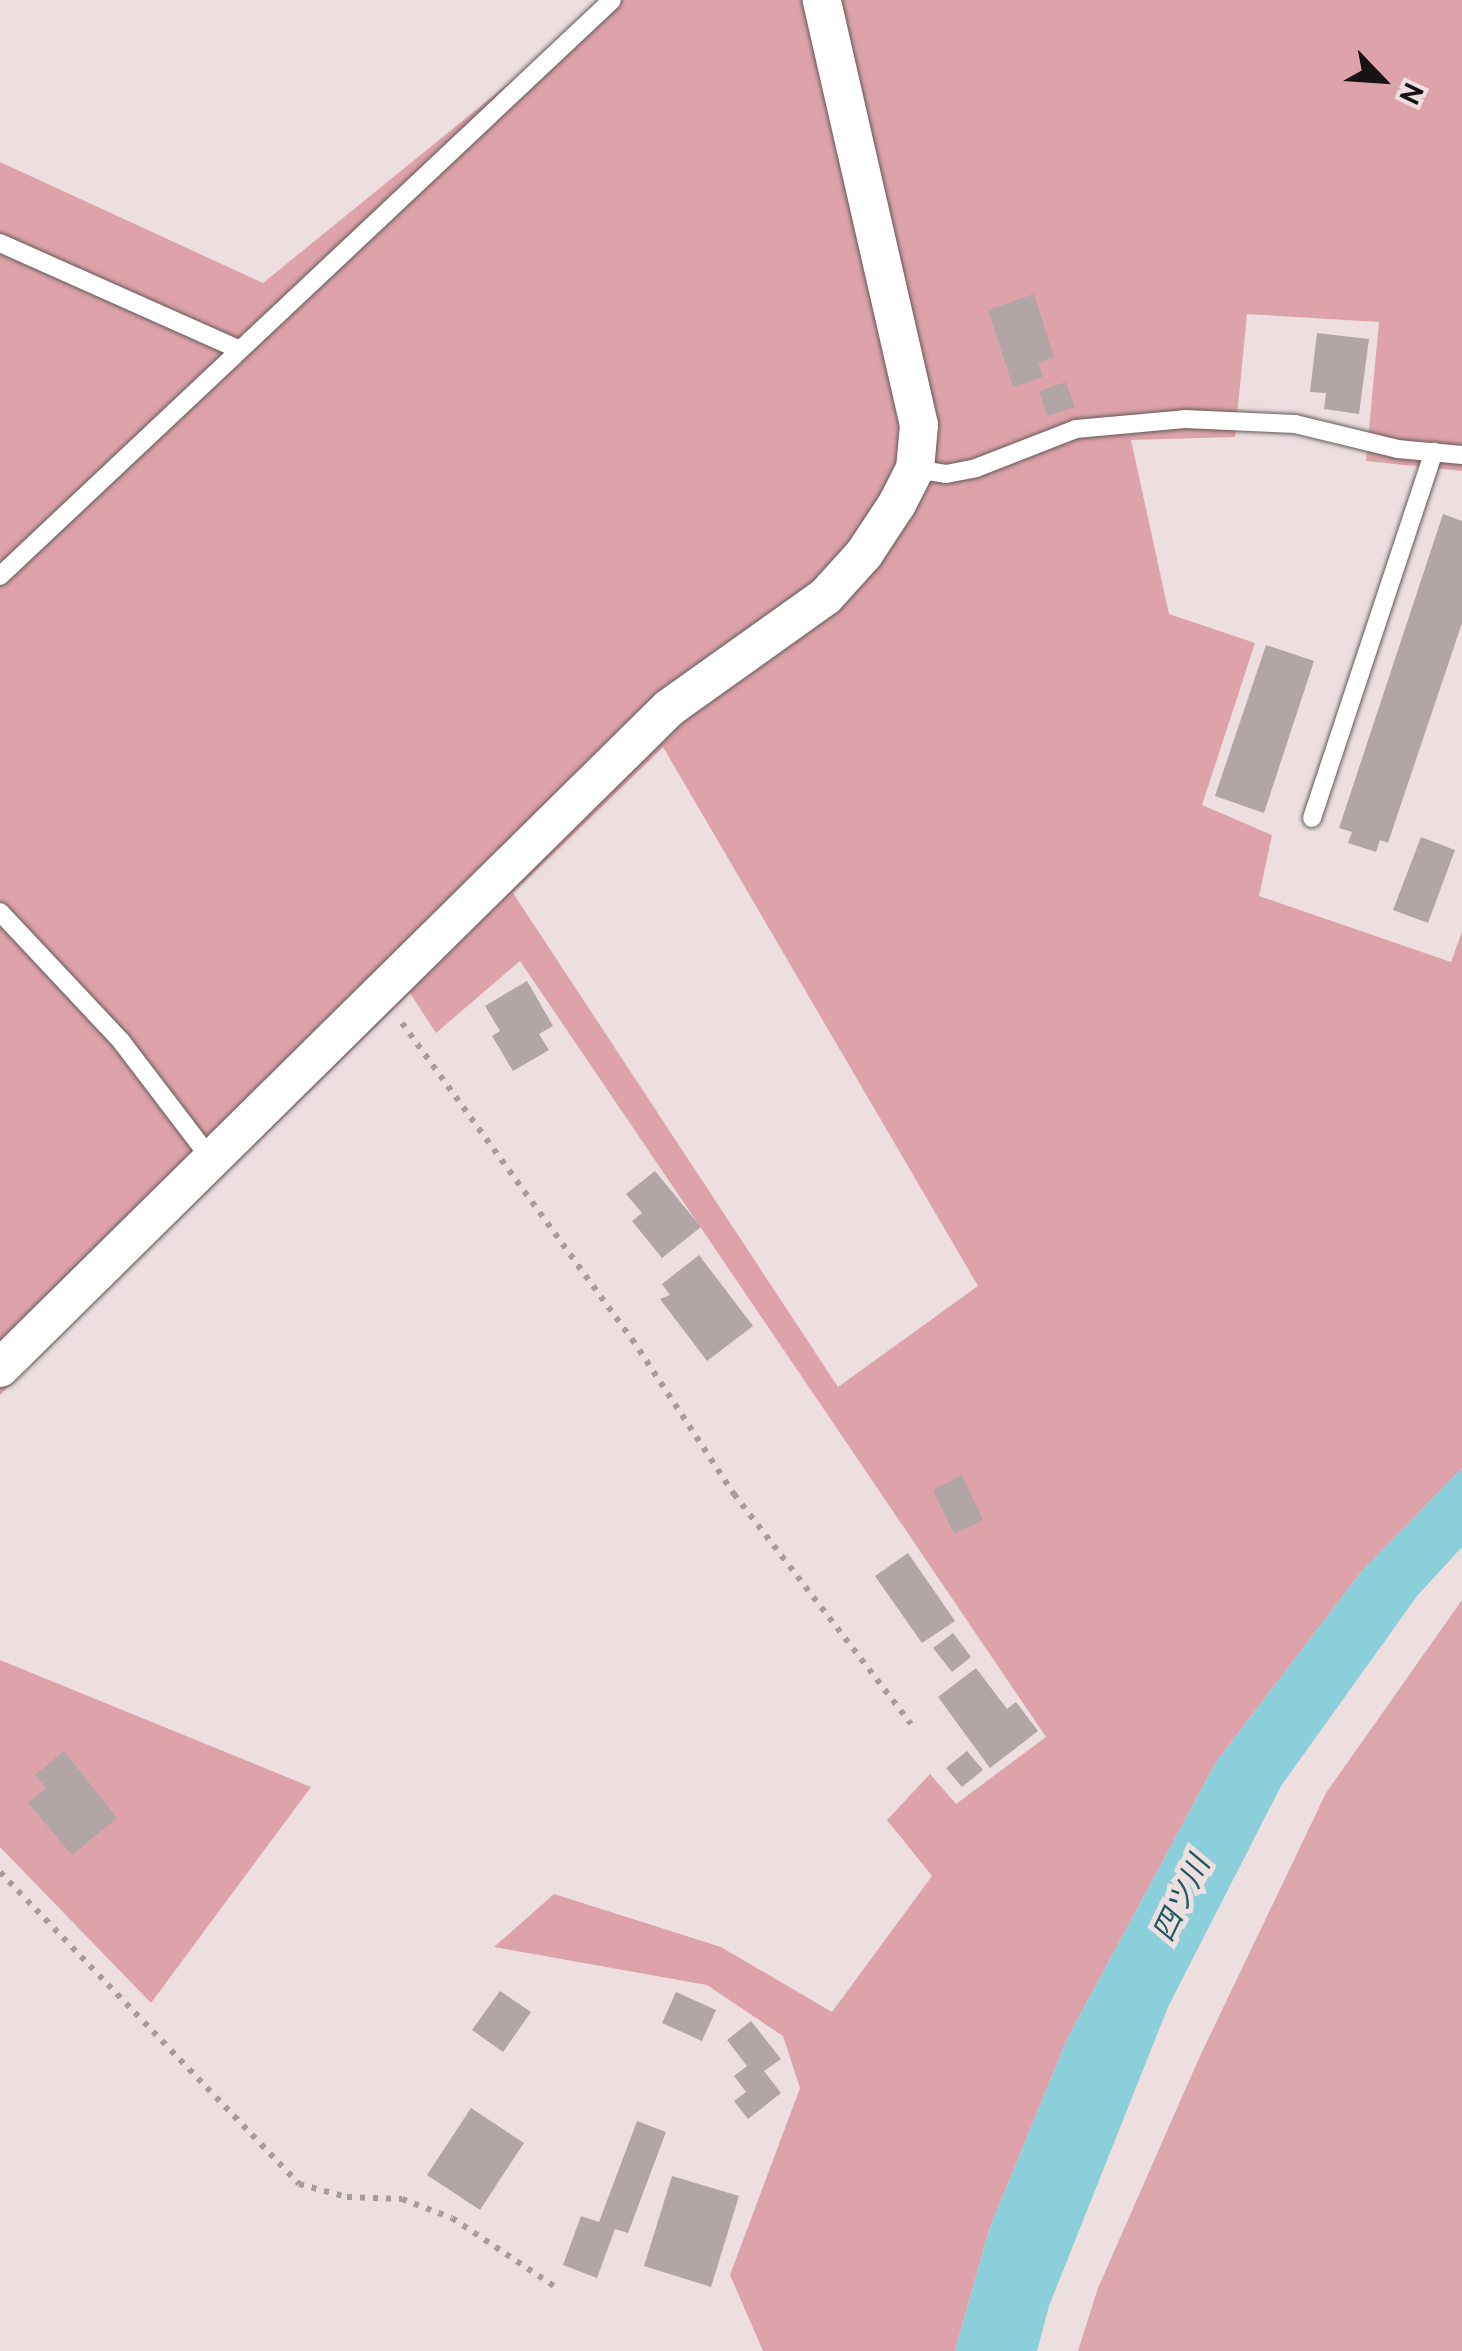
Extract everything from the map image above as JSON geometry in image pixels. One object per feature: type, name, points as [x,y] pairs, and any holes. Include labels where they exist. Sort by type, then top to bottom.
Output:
[{"type":"street","points":[[0,1368],[378,990],[669,708],[826,596],[864,554],[915,468],[920,424],[822,0]]},
{"type":"lane","points":[[0,576],[236,348],[612,0]]},
{"type":"lane","points":[[0,243],[236,348]]},
{"type":"lane","points":[[915,468],[961,471],[1076,429],[1185,418],[1295,424],[1462,456]]},
{"type":"lane","points":[[1312,818],[1434,452]]},
{"type":"lane","points":[[0,912],[121,1041],[210,1159]]},
{"type":"path","points":[[378,990],[632,1339],[734,1494],[911,1724]]},
{"type":"path","points":[[0,1872],[299,2184],[346,2197],[402,2199],[452,2218],[560,2290]]},
{"type":"shaded area","points":[[611,0],[1462,0],[1462,471],[1366,461],[1379,322],[1247,314],[1235,437],[1131,440],[1169,614],[1255,643],[1202,805],[1272,835],[1259,896],[1451,962],[1462,932],[1462,1468],[1361,1572],[1216,1762],[1067,2039],[989,2230],[955,2351],[763,2351],[730,2275],[800,2088],[783,2036],[707,1985],[494,1947],[554,1894],[721,1947],[832,2012],[932,1876],[887,1820],[930,1774],[956,1804],[1046,1737],[520,961],[436,1033],[410,993],[0,1395],[0,162],[263,283]],"holes":[[[663,747],[978,1286],[838,1387],[513,893]]]},
{"type":"shaded area","points":[[1462,1600],[1462,2351],[1078,2351],[1098,2288],[1200,2056],[1326,1793]]},
{"type":"shaded area","points":[[0,1660],[311,1787],[151,2003],[0,1847]]},
{"type":"water","name":"四ツ川","points":[[1462,1468],[1462,1547],[1417,1596],[1281,1786],[1168,2007],[1049,2306],[1037,2351],[955,2351],[989,2230],[1067,2039],[1216,1762],[1361,1572]]},
{"type":"building","points":[[1034,294],[1054,357],[1038,363],[1043,377],[1013,387],[988,310]]},
{"type":"building","points":[[1317,333],[1369,339],[1359,414],[1324,409],[1326,393],[1310,392]]},
{"type":"building","points":[[1066,382],[1075,407],[1047,416],[1039,391]]},
{"type":"building","points":[[1443,514],[1462,521],[1462,623],[1388,843],[1380,840],[1376,852],[1348,843],[1352,832],[1339,828]]},
{"type":"building","points":[[1266,645],[1314,661],[1264,813],[1215,796]]},
{"type":"building","points":[[1421,837],[1455,850],[1428,923],[1393,910]]},
{"type":"building","points":[[527,981],[553,1026],[539,1034],[549,1050],[513,1071],[492,1036],[500,1031],[485,1006]]},
{"type":"building","points":[[655,1171],[701,1227],[662,1258],[632,1221],[642,1213],[626,1194]]},
{"type":"building","points":[[699,1255],[753,1326],[707,1361],[660,1299],[670,1295],[662,1284]]},
{"type":"building","points":[[962,1475],[983,1520],[954,1534],[933,1490]]},
{"type":"building","points":[[908,1553],[955,1621],[922,1643],[875,1576]]},
{"type":"building","points":[[953,1633],[971,1657],[952,1672],[933,1648]]},
{"type":"building","points":[[976,1668],[1007,1709],[1016,1702],[1038,1731],[990,1768],[938,1697]]},
{"type":"building","points":[[64,1751],[117,1818],[72,1855],[28,1803],[46,1788],[35,1775]]},
{"type":"building","points":[[967,1751],[983,1770],[962,1787],[946,1768]]},
{"type":"building","points":[[500,1991],[531,2012],[503,2052],[472,2030]]},
{"type":"building","points":[[676,1992],[716,2010],[702,2041],[662,2023]]},
{"type":"building","points":[[751,2021],[781,2059],[764,2071],[781,2093],[748,2119],[734,2101],[746,2092],[734,2076],[747,2066],[727,2040]]},
{"type":"building","points":[[471,2108],[524,2143],[480,2210],[427,2175]]},
{"type":"building","points":[[637,2121],[666,2132],[628,2233],[615,2229],[597,2278],[563,2265],[581,2216],[599,2222]]},
{"type":"building","points":[[672,2176],[739,2196],[711,2287],[644,2266]]}]
